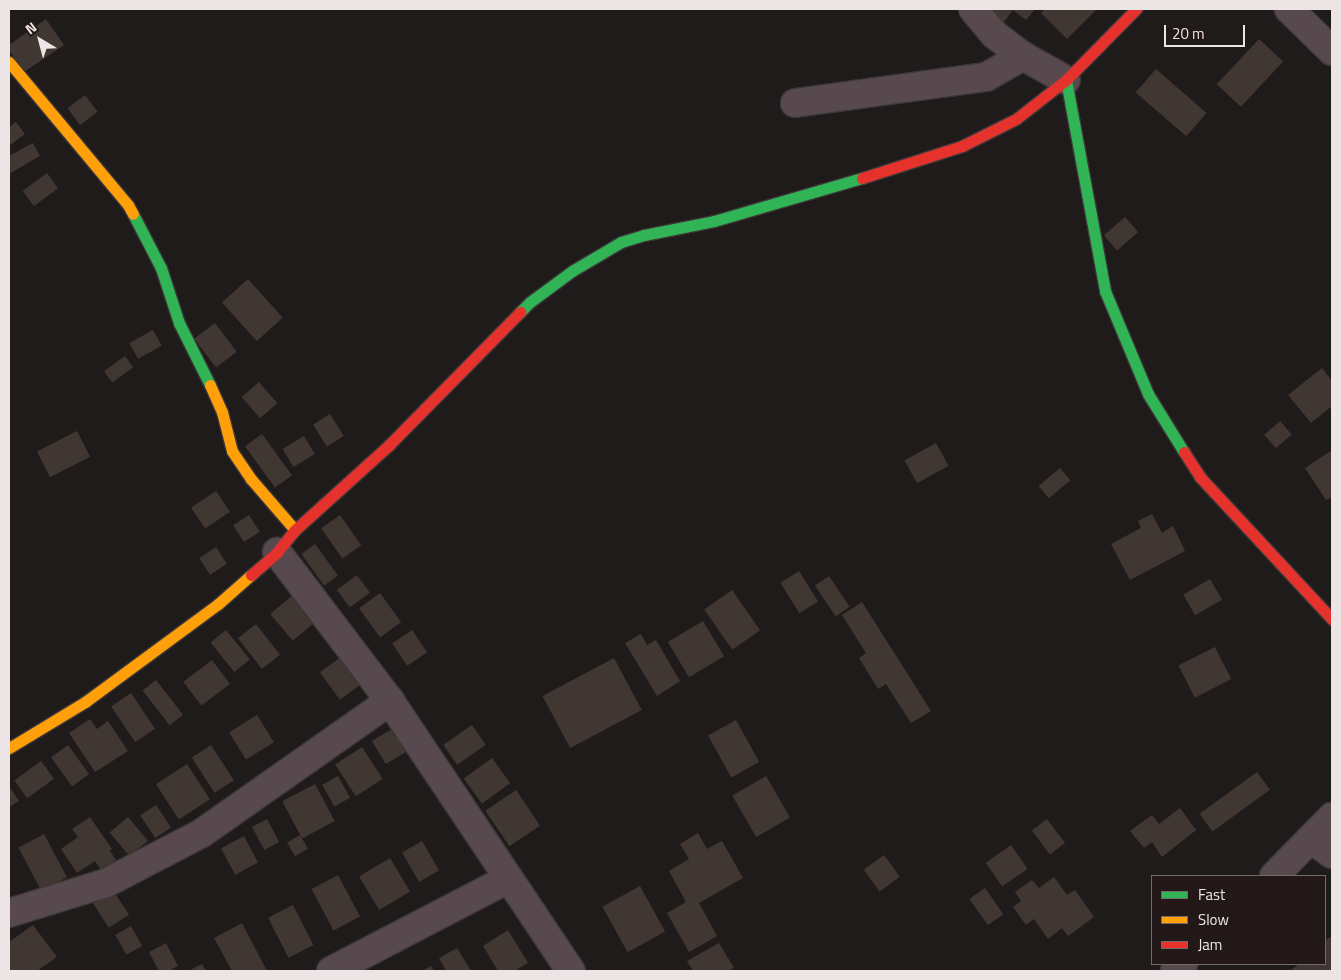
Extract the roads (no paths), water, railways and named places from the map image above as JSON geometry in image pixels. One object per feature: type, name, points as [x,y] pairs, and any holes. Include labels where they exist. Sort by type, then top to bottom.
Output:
[{"type":"street","points":[[973,9],[995,35],[1023,56],[1066,80]]},
{"type":"street","points":[[9,748],[85,702],[218,604],[277,552],[295,530],[389,445],[530,302],[572,271],[621,242],[644,235],[714,221],[792,197],[881,174],[962,146],[1016,119],[1066,80],[1136,9]]},
{"type":"street","points":[[1288,9],[1332,51]]},
{"type":"street","points":[[795,103],[986,77],[1023,56]]},
{"type":"street","points":[[9,62],[128,205],[161,268],[179,323],[203,367],[222,412],[232,451],[251,479],[295,530]]},
{"type":"street","points":[[1066,80],[1105,292],[1148,394],[1200,477],[1246,529],[1332,619]]},
{"type":"street","points":[[277,552],[390,701],[571,971]]},
{"type":"street","points":[[9,913],[106,883],[202,833],[390,701]]},
{"type":"street","points":[[1276,875],[1322,846],[1332,817]]},
{"type":"street","points":[[331,971],[508,879]]}]
